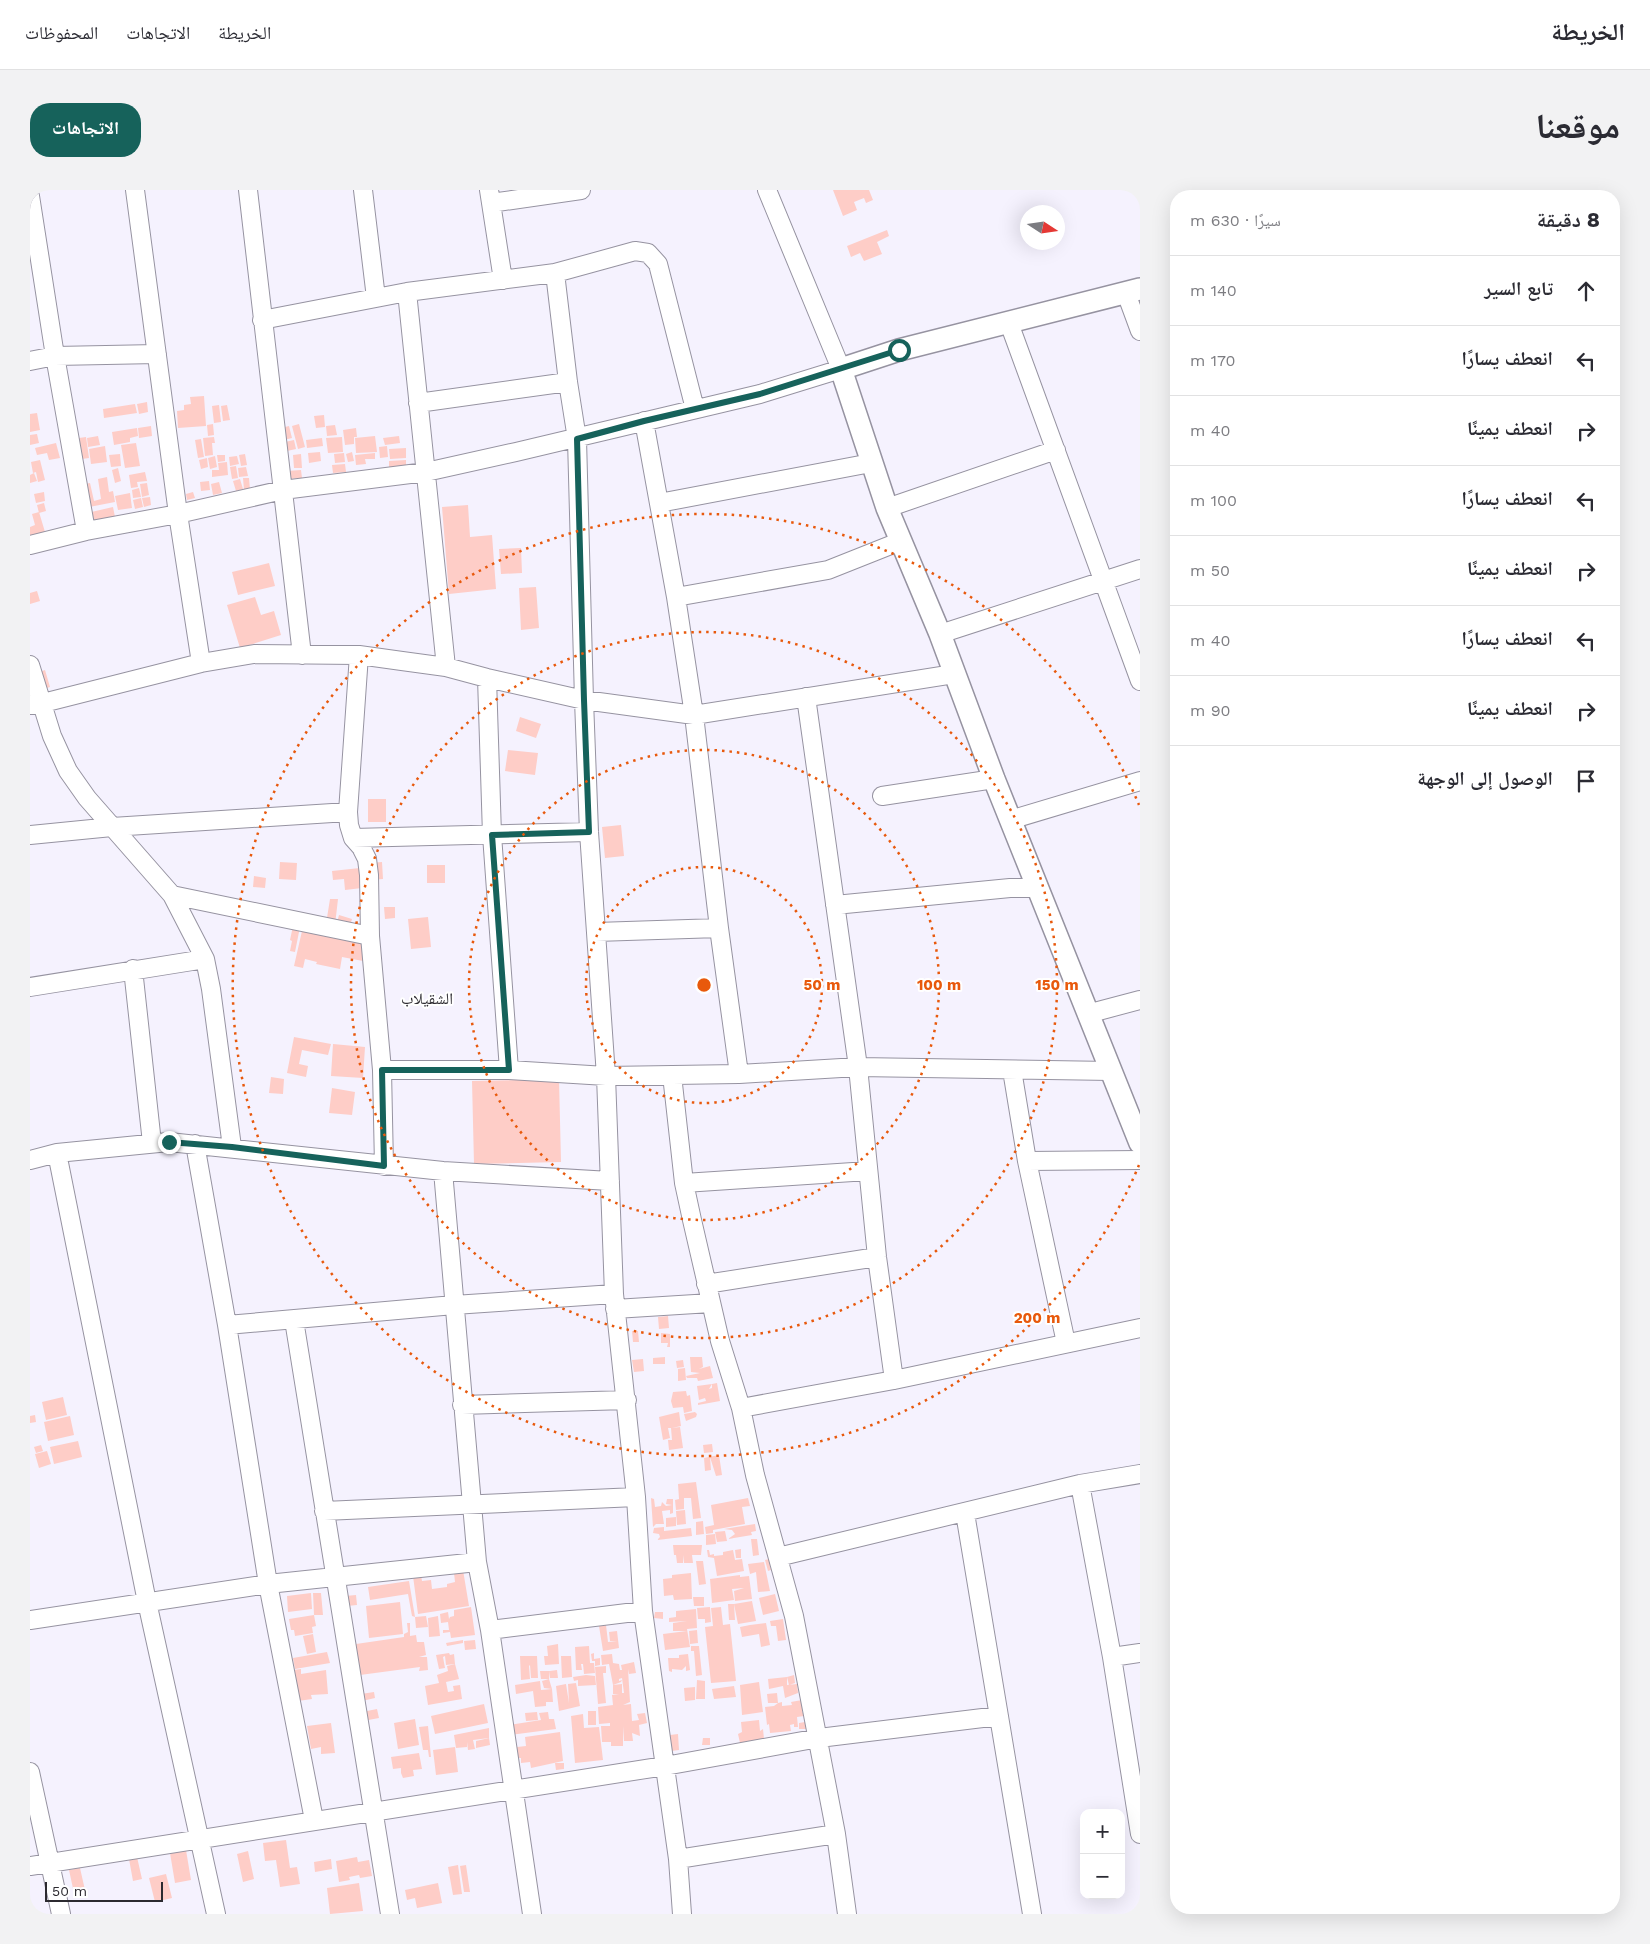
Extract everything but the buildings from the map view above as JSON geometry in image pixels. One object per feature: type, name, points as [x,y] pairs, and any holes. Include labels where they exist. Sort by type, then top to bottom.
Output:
[{"type":"street","points":[[135,190],[178,514],[200,663]]},
{"type":"street","points":[[248,190],[302,654]]},
{"type":"street","points":[[363,190],[376,298]]},
{"type":"street","points":[[503,280],[490,196],[581,190]]},
{"type":"street","points":[[767,190],[841,369],[887,508],[940,634],[1010,820],[1140,1143]]},
{"type":"street","points":[[30,196],[55,356],[86,531]]},
{"type":"street","points":[[262,320],[407,292],[555,273],[635,251],[648,254],[658,264],[695,409]]},
{"type":"street","points":[[555,273],[577,439],[589,832],[606,1076],[614,1301],[627,1400],[644,1611],[678,1859],[682,1914]]},
{"type":"street","points":[[30,545],[86,531],[178,514],[284,490],[426,472],[577,439],[760,394],[899,350],[1133,291],[1140,331]]},
{"type":"street","points":[[407,292],[446,667]]},
{"type":"street","points":[[1009,323],[1140,681]]},
{"type":"street","points":[[30,360],[55,356],[157,354]]},
{"type":"street","points":[[418,403],[568,382]]},
{"type":"street","points":[[644,421],[676,597],[694,715],[719,928],[739,1074]]},
{"type":"street","points":[[887,508],[1056,450]]},
{"type":"street","points":[[659,503],[871,462]]},
{"type":"street","points":[[676,597],[828,570],[901,541]]},
{"type":"street","points":[[940,634],[1140,569]]},
{"type":"street","points":[[37,704],[200,663],[254,654],[359,655],[446,667],[584,700],[694,715],[954,674]]},
{"type":"street","points":[[359,655],[348,812],[353,838],[361,847],[367,859],[369,875],[370,936],[382,1070],[384,1166]]},
{"type":"street","points":[[30,665],[37,704],[68,771],[87,798],[172,895],[205,959],[211,989],[232,1147]]},
{"type":"street","points":[[487,678],[492,835],[509,1070]]},
{"type":"street","points":[[806,697],[858,1067],[877,1257],[894,1380]]},
{"type":"street","points":[[882,796],[994,779]]},
{"type":"street","points":[[1010,820],[1140,781]]},
{"type":"street","points":[[30,836],[112,827],[348,812]]},
{"type":"street","points":[[353,838],[589,832]]},
{"type":"street","points":[[835,905],[1010,888],[1038,888]]},
{"type":"street","points":[[172,895],[370,936]]},
{"type":"street","points":[[596,932],[719,928]]},
{"type":"street","points":[[30,987],[133,969],[205,959]]},
{"type":"street","points":[[133,969],[152,1143]]},
{"type":"street","points":[[1088,1014],[1140,1000]]},
{"type":"street","points":[[382,1070],[509,1070],[606,1076],[739,1074],[858,1067],[1111,1070]]},
{"type":"street","points":[[1012,1070],[1026,1161],[1066,1343]]},
{"type":"street","points":[[672,1075],[684,1183],[706,1284],[741,1408],[755,1475],[794,1616],[819,1738],[836,1834],[847,1914]]},
{"type":"street","points":[[30,1160],[57,1153],[169,1142],[232,1147],[384,1166],[610,1181]]},
{"type":"street","points":[[195,1144],[227,1325],[268,1584],[314,1820]]},
{"type":"street","points":[[57,1153],[147,1602],[216,1914]]},
{"type":"street","points":[[1026,1161],[1140,1160]]},
{"type":"street","points":[[443,1171],[477,1562],[490,1630],[532,1914]]},
{"type":"street","points":[[684,1183],[868,1171]]},
{"type":"street","points":[[706,1284],[877,1257]]},
{"type":"street","points":[[227,1325],[454,1306],[614,1301],[711,1303]]},
{"type":"street","points":[[294,1320],[390,1914]]},
{"type":"street","points":[[741,1408],[894,1380],[1140,1328]]},
{"type":"street","points":[[462,1405],[627,1400]]},
{"type":"street","points":[[778,1557],[1080,1484],[1140,1474]]},
{"type":"street","points":[[1080,1484],[1112,1657],[1140,1834]]},
{"type":"street","points":[[324,1511],[636,1497]]},
{"type":"street","points":[[965,1513],[1032,1914]]},
{"type":"street","points":[[30,1620],[268,1584],[477,1562]]},
{"type":"street","points":[[490,1630],[644,1611]]},
{"type":"street","points":[[1112,1657],[1140,1654]]},
{"type":"street","points":[[30,1866],[665,1766],[819,1738],[999,1716]]},
{"type":"street","points":[[30,1772],[62,1914]]},
{"type":"street","points":[[678,1859],[836,1834]]},
{"type":"district","name":"الشقيلاب","points":[[427,998]]},
{"type":"route","points":[[169,1142],[232,1147],[384,1166],[382,1070],[509,1070],[492,835],[589,832],[577,439],[760,394],[899,350]]}]
